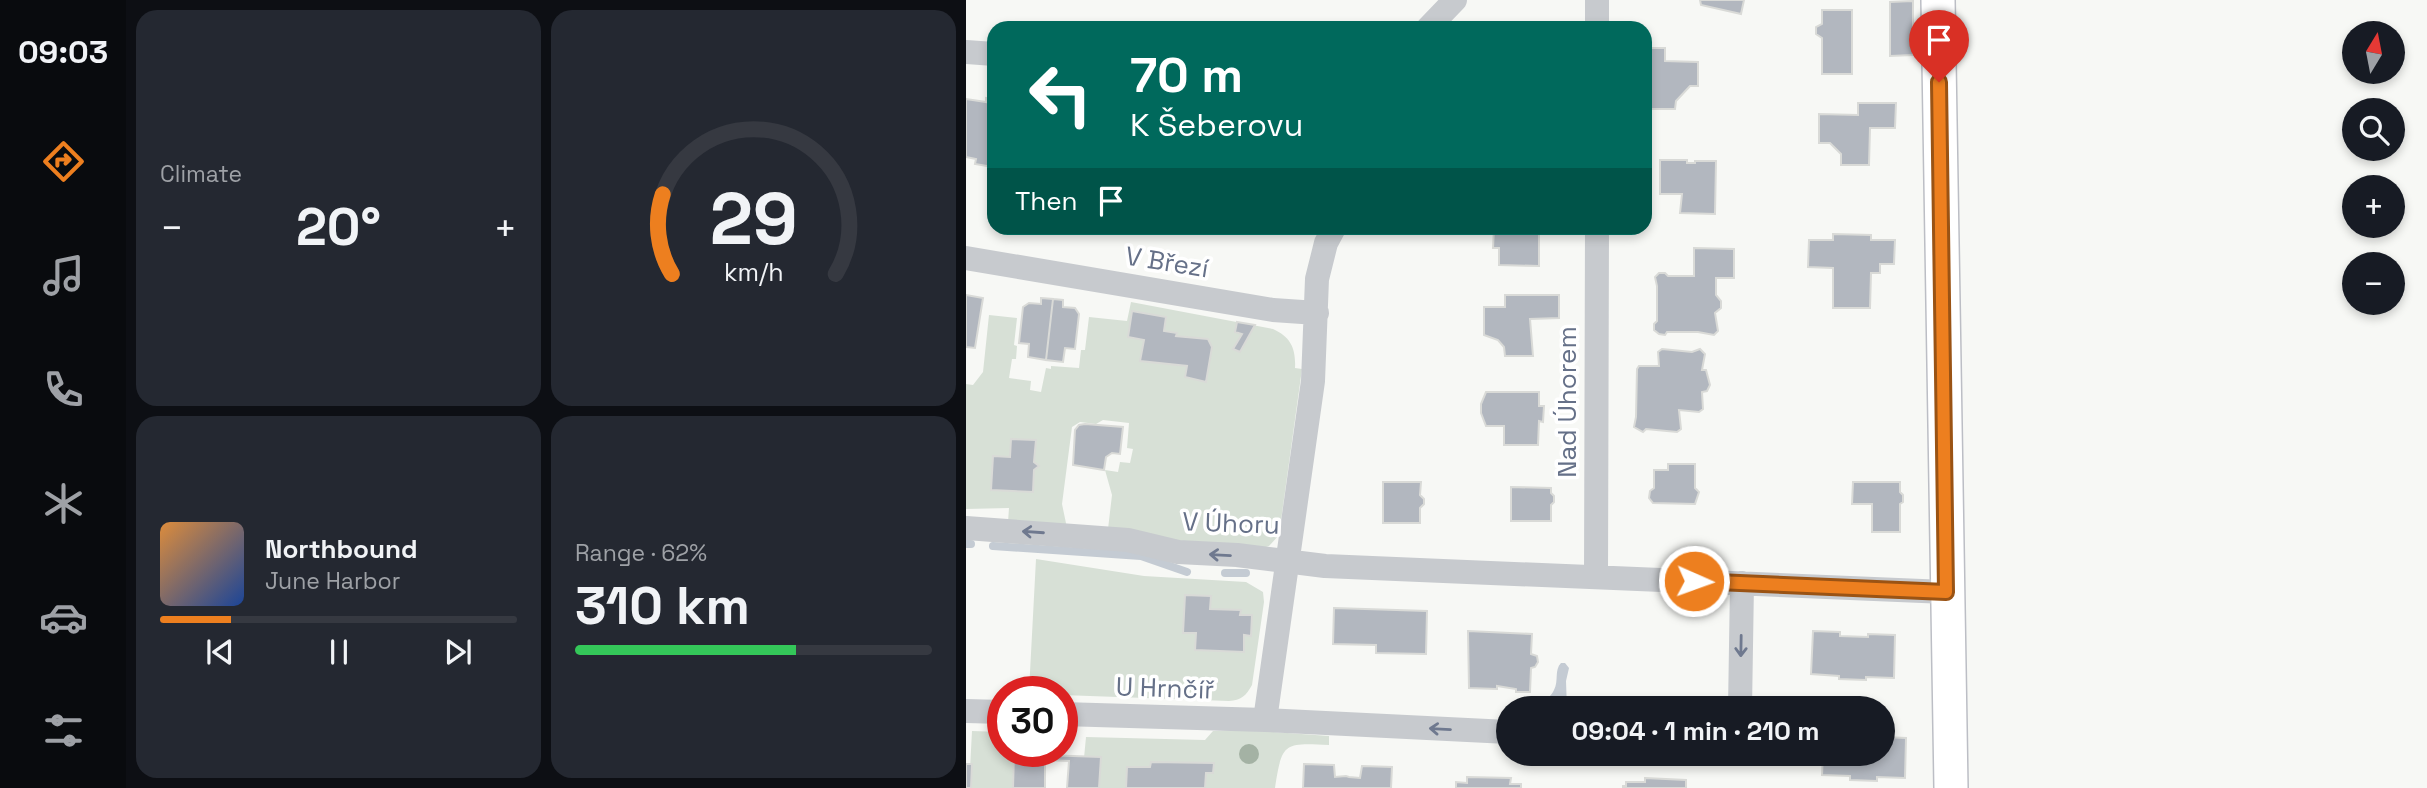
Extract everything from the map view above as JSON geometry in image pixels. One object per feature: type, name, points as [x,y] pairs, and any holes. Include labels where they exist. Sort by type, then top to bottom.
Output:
[{"type":"street","points":[[1435,21],[1455,0]]},
{"type":"street","points":[[1597,0],[1597,21]]},
{"type":"street","points":[[1938,0],[1951,788]]},
{"type":"street","points":[[966,52],[987,54]]},
{"type":"street","name":"V Úhoru","points":[[966,528],[1099,537],[1128,540],[1178,552],[1288,561],[1313,381],[1317,279],[1330,235]]},
{"type":"street","name":"Nad Úhorem","points":[[1596,578],[1597,235]]},
{"type":"street","name":"V Březí","points":[[966,258],[1273,310],[1317,313]]},
{"type":"street","points":[[1265,720],[1288,561],[1325,566],[1946,592]]},
{"type":"street","points":[[1740,696],[1742,583]]},
{"type":"street","points":[[966,711],[987,712]]},
{"type":"street","name":"U Hrnčíř","points":[[1078,714],[1496,731]]},
{"type":"shaded area","points":[[1131,302],[1273,329],[1291,344],[1295,355],[1295,368],[1302,369],[1279,535],[1269,546],[1257,550],[1217,548],[1108,529],[1112,495],[1105,470],[1118,472],[1120,462],[1130,463],[1133,449],[1127,448],[1129,423],[1103,420],[1096,424],[1080,422],[1072,427],[1062,504],[1067,528],[1008,522],[1009,508],[966,509],[966,384],[973,385],[983,372],[989,315],[1017,318],[1014,345],[1017,346],[1016,359],[1012,359],[1009,378],[1031,381],[1030,390],[1041,392],[1046,368],[1079,368],[1081,350],[1085,350],[1089,317],[1127,321]]},
{"type":"shaded area","points":[[1036,559],[1144,576],[1246,582],[1263,592],[1264,602],[1252,685],[1240,698],[1229,701],[1078,696],[1078,676],[1030,676]]},
{"type":"shaded area","points":[[1561,663],[1565,663],[1569,668],[1567,696],[1550,696],[1555,687]]},
{"type":"shaded area","points":[[1245,730],[1329,736],[1329,745],[1303,744],[1288,748],[1280,762],[1275,788],[1099,788],[1101,760],[1084,758],[1086,737],[1205,740],[1213,731]]},
{"type":"shaded area","points":[[972,731],[987,731],[987,767],[1014,767],[1014,788],[969,788]]},
{"type":"building","points":[[1700,0],[1744,0],[1741,14],[1701,5]]},
{"type":"building","points":[[1913,1],[1913,55],[1890,56],[1890,2]]},
{"type":"building","points":[[1822,10],[1852,10],[1852,74],[1822,74],[1822,38],[1816,34],[1816,27],[1822,24]]},
{"type":"building","points":[[1652,48],[1665,48],[1665,61],[1698,62],[1698,86],[1690,86],[1676,101],[1675,109],[1652,109]]},
{"type":"building","points":[[987,98],[987,166],[975,164],[976,159],[966,157],[966,99],[986,102]]},
{"type":"building","points":[[1858,103],[1896,103],[1895,128],[1870,128],[1869,165],[1841,165],[1841,154],[1830,143],[1819,143],[1819,114],[1858,115]]},
{"type":"building","points":[[1660,160],[1687,160],[1687,163],[1716,161],[1715,214],[1680,213],[1682,194],[1660,194]]},
{"type":"building","points":[[1833,234],[1871,235],[1871,240],[1895,240],[1894,264],[1880,264],[1880,273],[1871,273],[1870,308],[1833,308],[1833,268],[1808,267],[1809,240],[1833,240]]},
{"type":"building","points":[[1494,235],[1539,235],[1539,266],[1499,265],[1499,248],[1493,248]]},
{"type":"building","points":[[1694,248],[1734,249],[1734,278],[1716,278],[1716,295],[1721,301],[1721,308],[1715,313],[1718,331],[1714,335],[1698,332],[1659,334],[1654,330],[1657,321],[1655,277],[1659,273],[1668,276],[1694,276]]},
{"type":"building","points":[[966,295],[983,298],[975,348],[966,347]]},
{"type":"building","points":[[1505,295],[1559,295],[1559,318],[1530,319],[1533,356],[1505,356],[1504,347],[1498,340],[1484,335],[1484,307],[1505,307]]},
{"type":"building","points":[[1041,298],[1053,299],[1046,360],[1028,357],[1029,344],[1019,343],[1023,307],[1029,303],[1041,304]]},
{"type":"building","points":[[1053,299],[1063,300],[1063,307],[1075,308],[1079,314],[1075,349],[1065,348],[1063,362],[1046,360]]},
{"type":"building","points":[[1132,311],[1166,317],[1164,331],[1177,333],[1176,336],[1208,339],[1212,347],[1206,382],[1185,377],[1187,366],[1140,361],[1144,340],[1128,337]]},
{"type":"building","points":[[1237,322],[1255,325],[1240,352],[1233,349],[1242,334],[1235,332]]},
{"type":"building","points":[[1662,349],[1692,352],[1700,349],[1705,354],[1702,370],[1706,370],[1710,385],[1707,391],[1702,392],[1703,409],[1699,412],[1679,410],[1681,429],[1677,432],[1646,429],[1643,432],[1634,427],[1637,369],[1639,366],[1659,366],[1658,352]]},
{"type":"building","points":[[1486,392],[1539,392],[1539,406],[1544,406],[1543,422],[1539,421],[1538,445],[1504,445],[1504,426],[1486,426],[1481,413]]},
{"type":"building","points":[[1079,425],[1123,427],[1120,454],[1112,453],[1106,457],[1104,470],[1073,465],[1075,430]]},
{"type":"building","points":[[1011,439],[1036,440],[1034,462],[1039,466],[1034,470],[1033,492],[991,490],[993,456],[1010,457]]},
{"type":"building","points":[[1668,464],[1695,464],[1695,488],[1699,492],[1695,504],[1653,503],[1649,498],[1650,491],[1654,488],[1654,470],[1668,470]]},
{"type":"building","points":[[1383,482],[1421,482],[1420,495],[1424,504],[1420,508],[1420,523],[1383,523]]},
{"type":"building","points":[[1853,482],[1900,482],[1903,502],[1900,504],[1900,532],[1872,532],[1872,504],[1852,504]]},
{"type":"building","points":[[1511,487],[1551,488],[1554,502],[1551,505],[1551,521],[1511,521]]},
{"type":"building","points":[[1185,595],[1211,596],[1210,609],[1241,610],[1240,615],[1252,615],[1251,636],[1244,635],[1244,652],[1195,650],[1196,633],[1183,633]]},
{"type":"building","points":[[1334,608],[1427,611],[1426,654],[1376,653],[1376,645],[1333,644]]},
{"type":"building","points":[[1468,631],[1532,634],[1531,654],[1537,656],[1538,662],[1531,668],[1530,692],[1516,692],[1516,689],[1497,686],[1497,689],[1469,688]]},
{"type":"building","points":[[1813,631],[1840,632],[1840,636],[1895,635],[1894,678],[1839,679],[1839,676],[1811,674]]},
{"type":"building","points":[[1895,738],[1906,738],[1905,778],[1877,777],[1877,781],[1822,775],[1822,766],[1895,766]]},
{"type":"building","points":[[1078,756],[1101,757],[1099,788],[1067,788],[1069,767],[1078,767]]},
{"type":"building","points":[[1151,762],[1214,763],[1213,773],[1206,773],[1205,788],[1126,788],[1127,767],[1150,767]]},
{"type":"building","points":[[966,764],[972,764],[971,788],[966,788]]},
{"type":"building","points":[[1304,764],[1334,765],[1335,777],[1360,778],[1362,766],[1392,767],[1391,788],[1303,788]]},
{"type":"building","points":[[1014,767],[1045,767],[1045,788],[1013,788]]},
{"type":"building","points":[[1467,777],[1511,778],[1510,784],[1521,784],[1521,788],[1456,788],[1456,782],[1467,783]]},
{"type":"building","points":[[1645,778],[1686,780],[1686,788],[1623,788],[1626,782],[1645,782]]},
{"type":"waterway","points":[[966,544],[971,544]]},
{"type":"waterway","points":[[993,546],[1141,556],[1187,572]]},
{"type":"waterway","points":[[1225,573],[1246,573]]},
{"type":"route","points":[[1694,581],[1946,592],[1939,82]]}]
